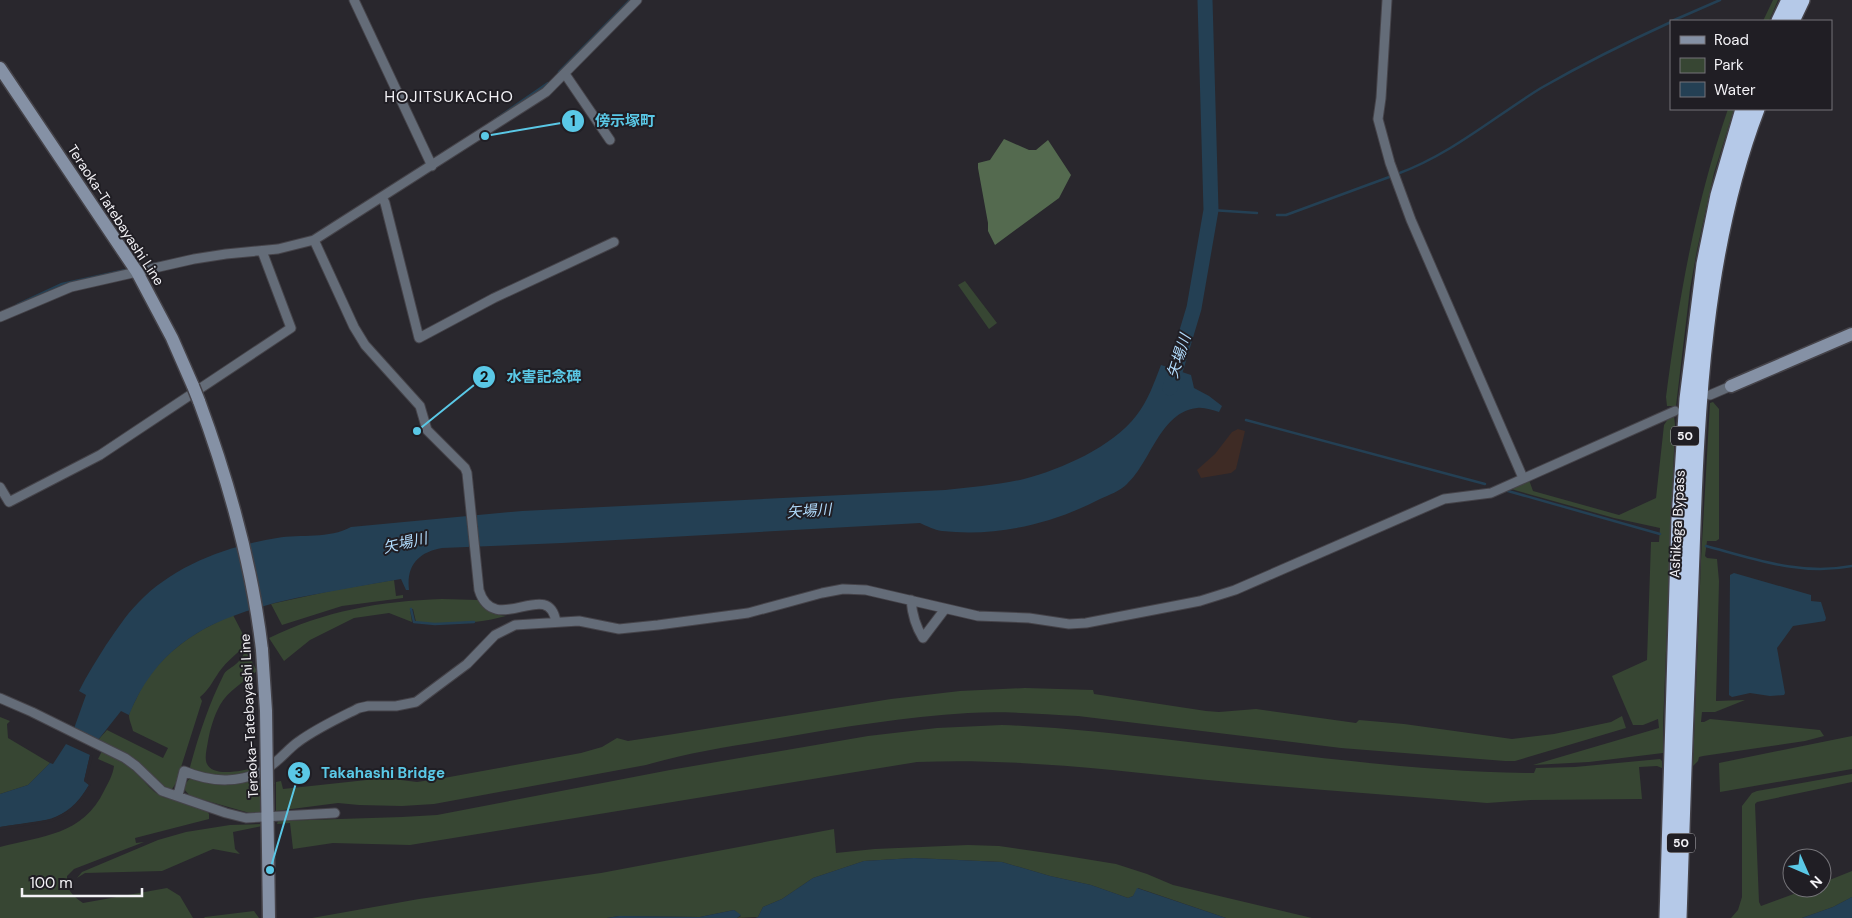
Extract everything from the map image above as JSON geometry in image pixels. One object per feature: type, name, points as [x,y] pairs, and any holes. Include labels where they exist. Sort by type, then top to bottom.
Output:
[{"type":"highway","points":[[1779,20],[1789,0]]},
{"type":"highway","points":[[1792,20],[1802,0]]},
{"type":"highway","name":"Ashikaga Bypass","points":[[1679,918],[1679,519],[1687,399],[1704,264],[1718,195],[1743,110]]},
{"type":"highway","name":"Ashikaga Bypass","points":[[1667,918],[1678,768],[1699,409],[1707,332],[1715,268],[1731,196],[1757,110]]},
{"type":"main road","name":"Teraoka-Tatebayashi Line","points":[[0,68],[137,272],[168,330],[199,401],[236,512],[250,570],[262,650],[266,711],[269,918]]},
{"type":"main road","points":[[1731,386],[1852,334]]},
{"type":"street","points":[[354,0],[432,166]]},
{"type":"street","points":[[0,317],[63,288],[194,259],[288,248],[314,240],[541,95],[565,74],[637,0]]},
{"type":"street","points":[[1387,0],[1378,119],[1390,163],[1411,220],[1523,478]]},
{"type":"street","points":[[565,74],[610,140]]},
{"type":"street","points":[[382,197],[419,338],[494,298],[614,242]]},
{"type":"street","points":[[314,240],[354,327],[365,345],[420,406],[427,430],[462,464],[467,473],[479,590],[484,601],[495,609],[502,611],[541,604],[552,610],[556,622]]},
{"type":"street","points":[[0,487],[9,502],[100,455],[291,328],[262,251]]},
{"type":"street","points":[[1710,395],[1731,386]]},
{"type":"street","points":[[178,796],[184,771],[202,778],[216,780],[249,777],[269,767],[300,740],[359,708],[406,704],[422,698],[467,664],[501,631],[515,625],[579,622],[618,630],[748,613],[822,592],[843,590],[866,590],[978,616],[1029,618],[1069,624],[1111,619],[1200,601],[1235,590],[1444,499],[1491,493],[1675,411]]},
{"type":"street","points":[[911,600],[918,630],[923,638],[944,609]]},
{"type":"street","points":[[0,698],[125,758],[162,791],[246,818],[268,819],[335,812]]},
{"type":"shaded area","points":[[1238,429],[1245,431],[1236,469],[1231,473],[1201,478],[1197,470],[1215,454],[1232,432]]},
{"type":"green space","points":[[1773,0],[1778,0],[1769,20],[1763,20]]},
{"type":"green space","points":[[1728,110],[1734,110],[1714,173],[1697,250],[1690,289],[1676,406],[1667,406],[1666,397],[1683,287],[1697,216]]},
{"type":"green space","points":[[1004,139],[1029,150],[1036,150],[1048,140],[1071,175],[1059,198],[995,245],[988,231],[978,163],[990,160]]},
{"type":"green space","points":[[965,281],[997,323],[989,329],[958,285]]},
{"type":"green space","points":[[1713,402],[1719,409],[1719,539],[1707,541],[1705,556],[1717,559],[1719,581],[1716,701],[1745,700],[1715,712],[1702,712],[1701,722],[1710,719],[1820,730],[1824,736],[1805,741],[1703,756],[1699,757],[1693,766],[1701,560],[1710,403]]},
{"type":"green space","points":[[1674,416],[1663,753],[1589,762],[1533,765],[1659,728],[1658,719],[1643,725],[1633,725],[1612,676],[1647,660],[1651,542],[1659,542],[1660,528],[1614,518],[1511,489],[1529,480],[1533,491],[1619,515],[1656,498],[1664,425],[1668,419]]},
{"type":"green space","points":[[394,580],[396,596],[403,595],[403,598],[342,606],[282,625],[271,604],[335,590]]},
{"type":"green space","points":[[442,599],[478,600],[489,611],[506,616],[473,622],[427,623],[416,622],[413,609],[410,609],[412,622],[389,613],[354,618],[310,640],[284,661],[269,638],[311,621],[353,609],[397,602]]},
{"type":"green space","points":[[233,615],[248,644],[225,664],[208,689],[200,697],[202,701],[176,783],[172,789],[167,790],[98,740],[107,730],[163,758],[168,748],[133,731],[129,719],[130,711],[145,683],[165,658],[203,629]]},
{"type":"green space","points":[[246,651],[257,671],[232,691],[220,705],[211,727],[206,759],[211,769],[224,772],[262,767],[227,776],[191,770],[190,767],[201,731],[225,672],[237,663]]},
{"type":"green space","points":[[1025,688],[1093,690],[1094,694],[1206,711],[1219,712],[1256,709],[1356,723],[1359,720],[1404,724],[1512,739],[1554,734],[1611,722],[1622,716],[1626,728],[1515,761],[1505,761],[1341,748],[1078,716],[968,713],[897,720],[803,734],[434,804],[402,806],[338,803],[276,811],[276,782],[281,781],[283,789],[385,778],[417,782],[581,753],[602,747],[617,738],[628,741],[891,699],[960,691]]},
{"type":"green space","points":[[0,717],[10,721],[7,724],[8,738],[50,763],[28,785],[0,794]]},
{"type":"green space","points":[[1002,725],[1087,731],[1398,766],[1489,772],[1534,773],[1536,768],[1575,767],[1660,759],[1662,761],[1662,768],[1657,766],[1639,767],[1642,799],[1531,800],[1487,803],[1027,763],[917,762],[410,845],[333,843],[293,849],[290,823],[277,824],[278,821],[437,815],[670,770],[868,736],[937,728]]},
{"type":"green space","points":[[1852,736],[1852,769],[1720,792],[1719,763]]},
{"type":"green space","points":[[103,749],[129,765],[158,794],[202,807],[209,814],[209,819],[135,838],[136,843],[144,842],[74,869],[67,876],[69,889],[83,903],[167,888],[180,896],[193,918],[0,918],[0,847],[46,836],[73,825],[85,817],[95,806],[113,773],[114,766],[98,759]]},
{"type":"green space","points":[[1852,774],[1852,782],[1757,802],[1755,804],[1759,902],[1761,906],[1783,898],[1832,898],[1832,879],[1852,871],[1852,897],[1833,907],[1802,918],[1731,918],[1738,910],[1742,897],[1742,806],[1752,793]]},
{"type":"green space","points":[[190,778],[224,784],[250,781],[263,783],[264,808],[261,813],[253,814],[190,796],[184,789]]},
{"type":"green space","points":[[262,824],[262,826],[233,832],[235,849],[240,854],[213,849],[162,871],[85,873],[77,878],[82,872],[158,840],[186,832],[230,825]]},
{"type":"green space","points":[[834,829],[836,853],[875,849],[968,845],[999,846],[1116,864],[1173,885],[1312,918],[1226,918],[1138,888],[1133,896],[1128,898],[1091,885],[1050,876],[1002,862],[914,858],[864,861],[813,878],[782,899],[763,907],[758,917],[737,918],[741,916],[734,910],[700,917],[312,918],[419,899],[601,873]]},
{"type":"green space","points":[[254,911],[259,918],[204,918],[205,917]]},
{"type":"water","points":[[1161,365],[1191,375],[1194,388],[1222,406],[1219,412],[1197,408],[1184,412],[1174,418],[1157,439],[1135,475],[1118,491],[1082,508],[1043,522],[1024,527],[983,532],[942,531],[920,523],[442,548],[421,556],[416,561],[410,573],[409,590],[406,590],[401,579],[296,598],[242,613],[218,622],[196,634],[175,649],[157,667],[142,689],[129,715],[121,711],[98,740],[72,734],[86,695],[79,691],[106,645],[129,613],[167,578],[220,552],[277,538],[324,535],[351,527],[522,511],[945,490],[1014,481],[1039,475],[1070,463],[1114,438],[1136,416],[1144,404]]},
{"type":"water","points":[[1734,573],[1811,595],[1811,601],[1821,602],[1826,618],[1825,621],[1793,626],[1777,648],[1784,695],[1770,696],[1750,693],[1732,697],[1729,695],[1730,575]]},
{"type":"water","points":[[66,744],[90,755],[84,781],[89,785],[80,798],[61,814],[51,818],[0,827],[0,794],[28,785],[50,763],[53,764]]},
{"type":"water","points":[[914,858],[1002,862],[1050,876],[1091,885],[1128,898],[1133,896],[1137,888],[1226,918],[755,918],[758,917],[763,907],[782,899],[813,878],[864,861]]},
{"type":"water","points":[[1852,897],[1852,918],[1802,918],[1833,907]]},
{"type":"water","points":[[734,910],[741,915],[737,918],[607,918],[619,916],[700,917]]},
{"type":"pier","points":[[90,755],[93,756],[87,780],[91,785],[82,801],[71,812],[53,821],[0,830],[0,827],[52,819],[70,810],[89,785],[84,781]]},
{"type":"waterway","points":[[559,72],[630,0]]},
{"type":"waterway","name":"矢場川","points":[[1170,388],[1194,308],[1211,210],[1205,0]]},
{"type":"waterway","points":[[1674,20],[1720,0]]},
{"type":"waterway","points":[[1397,174],[1435,157],[1557,79],[1670,22]]},
{"type":"waterway","points":[[493,121],[548,83]]},
{"type":"waterway","points":[[1277,215],[1286,215],[1392,176]]},
{"type":"waterway","points":[[1211,210],[1257,213]]},
{"type":"waterway","points":[[138,267],[213,252]]},
{"type":"waterway","points":[[17,305],[62,284],[130,269]]},
{"type":"waterway","points":[[1246,420],[1485,484]]},
{"type":"waterway","points":[[1508,491],[1660,534]]},
{"type":"waterway","points":[[1706,546],[1778,565],[1814,569],[1852,566]]},
{"type":"waterway","points":[[411,609],[414,622],[435,624],[474,622]]},
{"type":"place","name":"傍示塚町","points":[[485,136]]},
{"type":"place","name":"水害記念碑","points":[[417,431]]},
{"type":"place","name":"Takahashi Bridge","points":[[270,870]]},
{"type":"district","name":"HOJITSUKACHO","points":[[449,96]]}]
